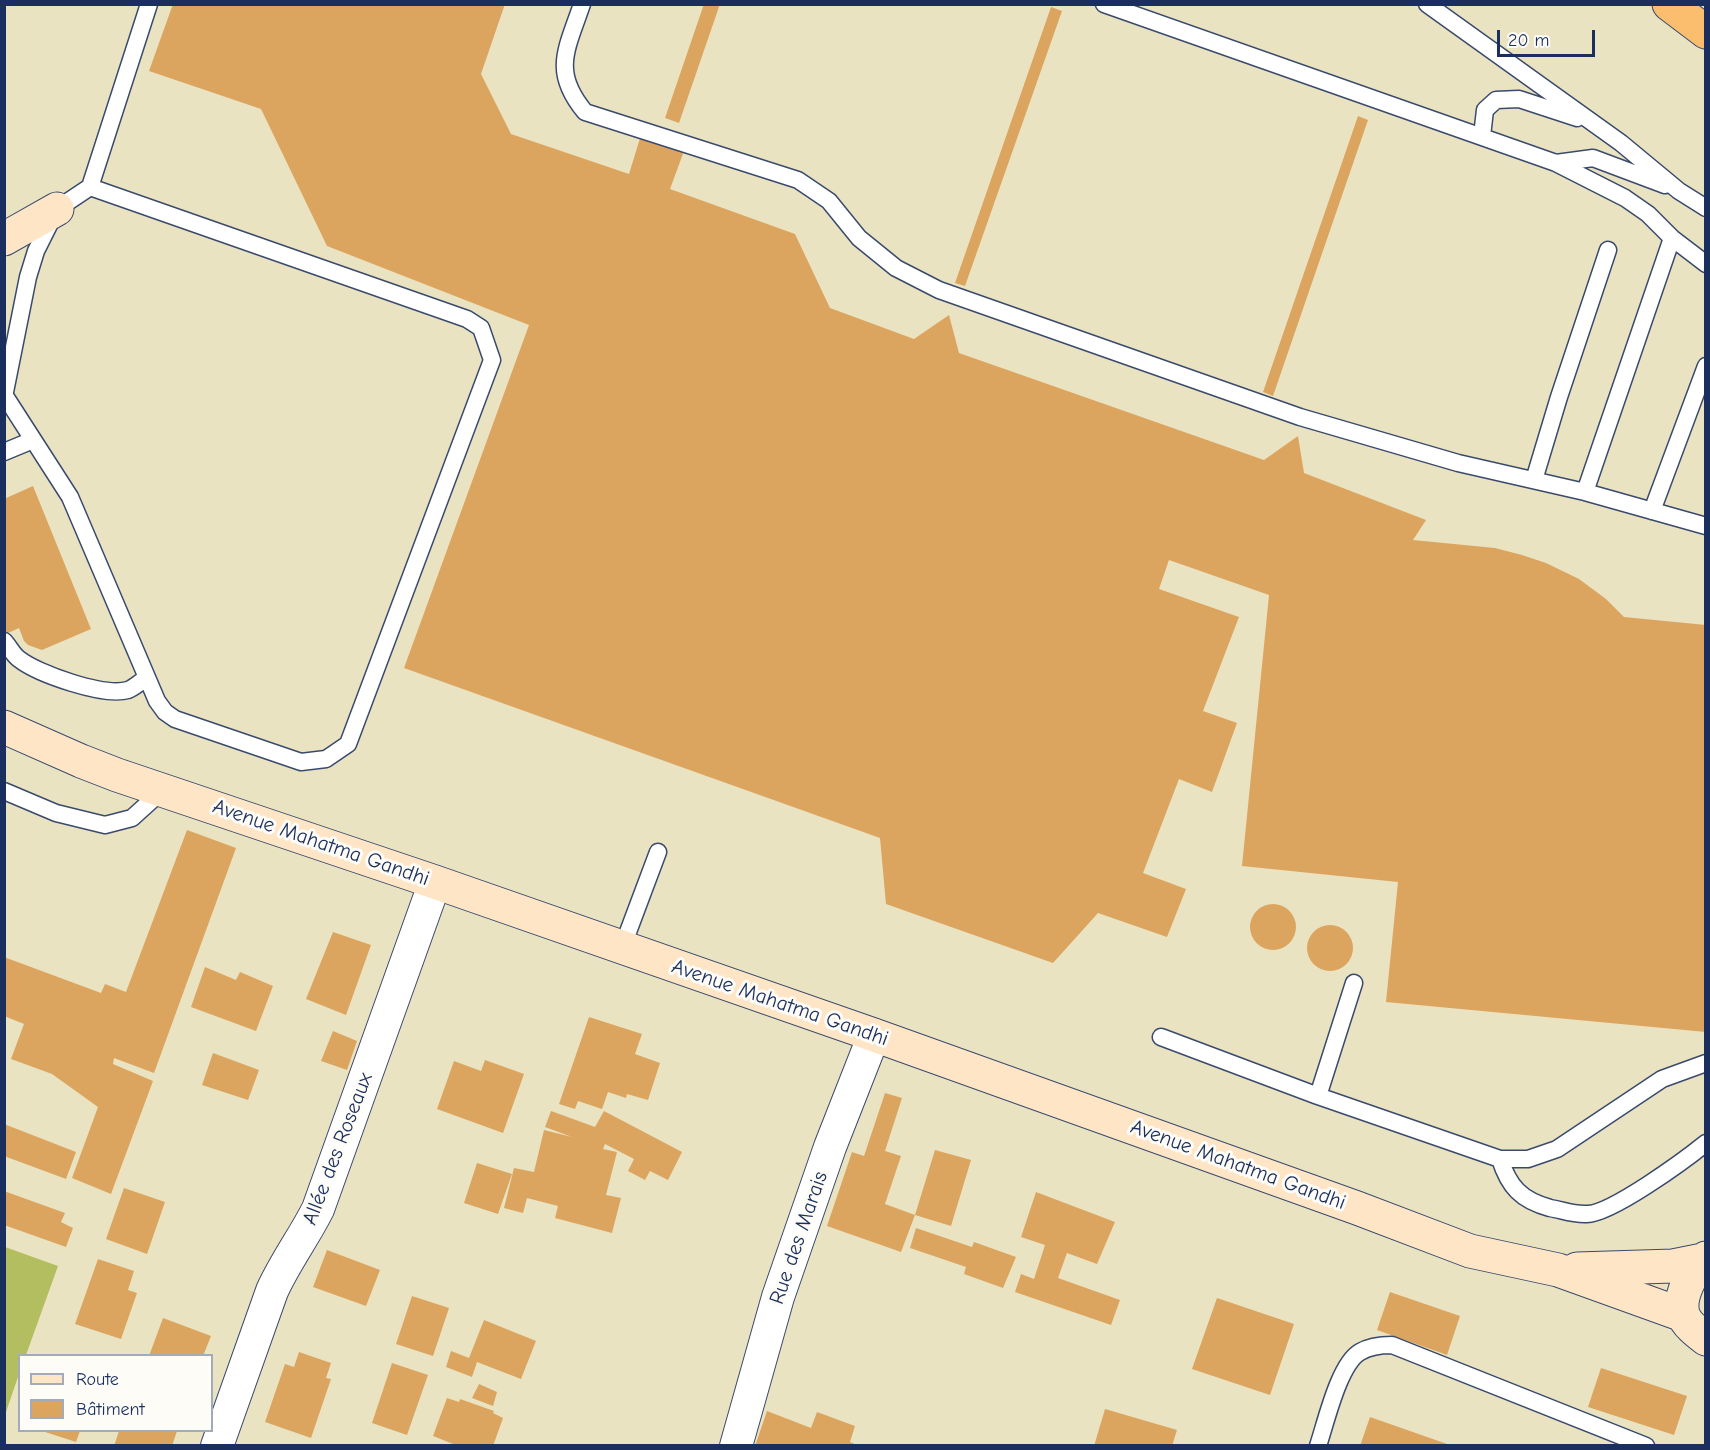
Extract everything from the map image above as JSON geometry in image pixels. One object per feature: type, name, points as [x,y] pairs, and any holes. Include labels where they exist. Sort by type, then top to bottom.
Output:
[{"type":"highway","points":[[1669,4],[1706,32]]},
{"type":"main road","points":[[4,239],[57,209]]},
{"type":"main road","name":"Avenue Mahatma Gandhi","points":[[4,727],[81,761],[874,1035],[1357,1208],[1470,1251],[1558,1270],[1683,1315]]},
{"type":"main road","points":[[1704,1259],[1688,1282],[1683,1315],[1692,1328],[1706,1339]]},
{"type":"main road","name":"Avenue Mahatma Gandhi","points":[[1558,1270],[1674,1266],[1704,1259]]},
{"type":"street","name":"Allée des Roseaux","points":[[217,1446],[272,1291],[282,1269],[318,1209],[435,882]]},
{"type":"street","name":"Rue des Marais","points":[[736,1446],[778,1297],[830,1147],[874,1035]]},
{"type":"lane","points":[[90,187],[467,319],[482,328],[492,360],[348,744],[326,759],[301,762],[175,719],[165,712],[147,678],[70,497],[5,397],[36,251],[57,209],[90,187],[149,4]]},
{"type":"lane","points":[[582,4],[564,58],[565,77],[572,95],[585,112],[798,180],[829,201],[859,238],[896,268],[939,290],[1300,417],[1458,463],[1585,492],[1706,526]]},
{"type":"lane","points":[[1104,4],[1556,163],[1625,198],[1648,214],[1672,238],[1706,264]]},
{"type":"lane","points":[[1426,4],[1595,124],[1679,191],[1706,208]]},
{"type":"lane","points":[[1482,136],[1485,110],[1496,100],[1519,99],[1595,124]]},
{"type":"lane","points":[[1556,163],[1593,158],[1679,191]]},
{"type":"lane","points":[[1585,492],[1672,238]]},
{"type":"lane","points":[[1534,480],[1558,397],[1608,250]]},
{"type":"lane","points":[[1652,511],[1706,366]]},
{"type":"lane","points":[[4,452],[33,440]]},
{"type":"lane","points":[[4,641],[18,659],[56,678],[90,688],[110,692],[129,690],[147,678]]},
{"type":"lane","points":[[4,791],[56,813],[105,825],[132,818],[164,789]]},
{"type":"lane","points":[[622,948],[658,852]]},
{"type":"lane","points":[[1318,1096],[1354,983]]},
{"type":"lane","points":[[1161,1037],[1318,1096],[1500,1159],[1528,1159],[1557,1149],[1662,1079],[1706,1063]]},
{"type":"lane","points":[[1500,1159],[1506,1177],[1520,1195],[1541,1205],[1589,1215],[1639,1190],[1706,1143]]},
{"type":"lane","points":[[1318,1446],[1345,1366],[1358,1352],[1375,1345],[1392,1346],[1646,1446]]},
{"type":"green space","points":[[5,1247],[58,1266],[26,1354],[18,1354],[18,1377],[5,1415]]},
{"type":"building","points":[[173,4],[505,4],[481,74],[511,134],[629,174],[641,135],[684,151],[670,189],[795,234],[830,308],[914,339],[949,315],[959,353],[1264,460],[1298,436],[1304,473],[1426,520],[1413,540],[1495,548],[1522,555],[1546,563],[1579,579],[1606,599],[1624,617],[1706,625],[1706,1032],[1386,1002],[1398,882],[1242,866],[1269,595],[1169,560],[1159,589],[1239,617],[1203,711],[1237,723],[1212,792],[1179,779],[1143,873],[1186,889],[1167,937],[1098,913],[1053,963],[886,904],[880,838],[404,668],[529,325],[327,246],[261,109],[149,71]]},
{"type":"building","points":[[704,4],[720,4],[679,123],[665,118]]},
{"type":"building","points":[[1051,7],[1062,11],[965,286],[955,283]]},
{"type":"building","points":[[1358,116],[1368,120],[1273,396],[1263,392]]},
{"type":"building","points":[[33,486],[91,629],[42,650],[28,645],[19,628],[4,635],[4,499]]},
{"type":"building","points":[[187,830],[236,848],[154,1073],[114,1058],[113,1064],[153,1081],[111,1194],[72,1178],[98,1107],[52,1074],[11,1059],[24,1024],[4,1016],[4,957],[101,993],[105,984],[126,992]]},
{"type":"building","points":[[1273,904],[1289,911],[1296,927],[1289,943],[1273,950],[1257,943],[1250,927],[1257,911]]},
{"type":"building","points":[[1330,925],[1346,932],[1353,948],[1346,964],[1330,971],[1314,964],[1307,948],[1314,932]]},
{"type":"building","points":[[333,932],[371,945],[346,1015],[306,999]]},
{"type":"building","points":[[205,967],[236,980],[240,972],[273,986],[256,1031],[191,1007]]},
{"type":"building","points":[[589,1017],[642,1034],[635,1054],[660,1063],[648,1100],[627,1094],[626,1098],[608,1092],[602,1109],[578,1101],[575,1109],[559,1104]]},
{"type":"building","points":[[333,1031],[357,1041],[347,1070],[321,1061]]},
{"type":"building","points":[[213,1053],[259,1070],[248,1100],[202,1085]]},
{"type":"building","points":[[485,1060],[524,1074],[503,1133],[437,1109],[454,1061],[481,1071]]},
{"type":"building","points":[[885,1093],[902,1098],[885,1151],[901,1156],[885,1204],[915,1215],[901,1252],[827,1226],[852,1152],[864,1156]]},
{"type":"building","points":[[551,1111],[595,1127],[604,1111],[682,1152],[668,1180],[650,1171],[645,1180],[628,1171],[634,1159],[605,1144],[603,1149],[617,1152],[606,1195],[621,1198],[612,1233],[555,1218],[558,1206],[527,1198],[523,1213],[504,1208],[514,1168],[534,1172],[544,1130],[572,1137],[545,1127]]},
{"type":"building","points":[[4,1124],[76,1152],[66,1179],[4,1156]]},
{"type":"building","points":[[935,1150],[971,1160],[951,1226],[915,1215]]},
{"type":"building","points":[[477,1163],[512,1174],[498,1214],[464,1203]]},
{"type":"building","points":[[124,1188],[165,1202],[147,1254],[106,1239]]},
{"type":"building","points":[[4,1191],[65,1213],[61,1222],[73,1228],[66,1247],[4,1225]]},
{"type":"building","points":[[1036,1192],[1115,1222],[1097,1264],[1067,1253],[1058,1278],[1120,1300],[1111,1325],[1015,1292],[1021,1274],[1034,1279],[1045,1245],[1021,1237]]},
{"type":"building","points":[[916,1228],[972,1247],[974,1242],[1016,1257],[1003,1288],[964,1274],[966,1267],[910,1248]]},
{"type":"building","points":[[327,1250],[380,1270],[366,1306],[313,1287]]},
{"type":"building","points":[[98,1259],[134,1271],[128,1290],[137,1293],[121,1339],[75,1324]]},
{"type":"building","points":[[1390,1292],[1460,1316],[1447,1355],[1377,1330]]},
{"type":"building","points":[[412,1296],[449,1308],[433,1356],[396,1344]]},
{"type":"building","points":[[1217,1298],[1294,1324],[1270,1395],[1192,1369]]},
{"type":"building","points":[[163,1318],[211,1336],[204,1354],[150,1354]]},
{"type":"building","points":[[484,1320],[536,1341],[521,1379],[477,1362],[472,1377],[446,1367],[451,1351],[469,1358]]},
{"type":"building","points":[[299,1352],[331,1363],[326,1378],[331,1379],[311,1438],[265,1422],[285,1364],[294,1367]]},
{"type":"building","points":[[392,1363],[428,1375],[407,1435],[372,1423]]},
{"type":"building","points":[[1601,1368],[1687,1396],[1674,1435],[1588,1407]]},
{"type":"building","points":[[479,1384],[497,1392],[493,1406],[472,1398]]},
{"type":"building","points":[[447,1398],[459,1402],[460,1399],[494,1411],[493,1413],[503,1418],[493,1446],[458,1446],[433,1436]]},
{"type":"building","points":[[1105,1409],[1177,1430],[1172,1446],[1094,1446]]},
{"type":"building","points":[[767,1411],[811,1428],[817,1412],[855,1426],[850,1442],[859,1446],[755,1446]]},
{"type":"building","points":[[1370,1417],[1450,1445],[1450,1446],[1360,1446]]},
{"type":"building","points":[[45,1432],[80,1432],[76,1442]]},
{"type":"building","points":[[119,1432],[177,1432],[172,1446],[114,1446]]}]
